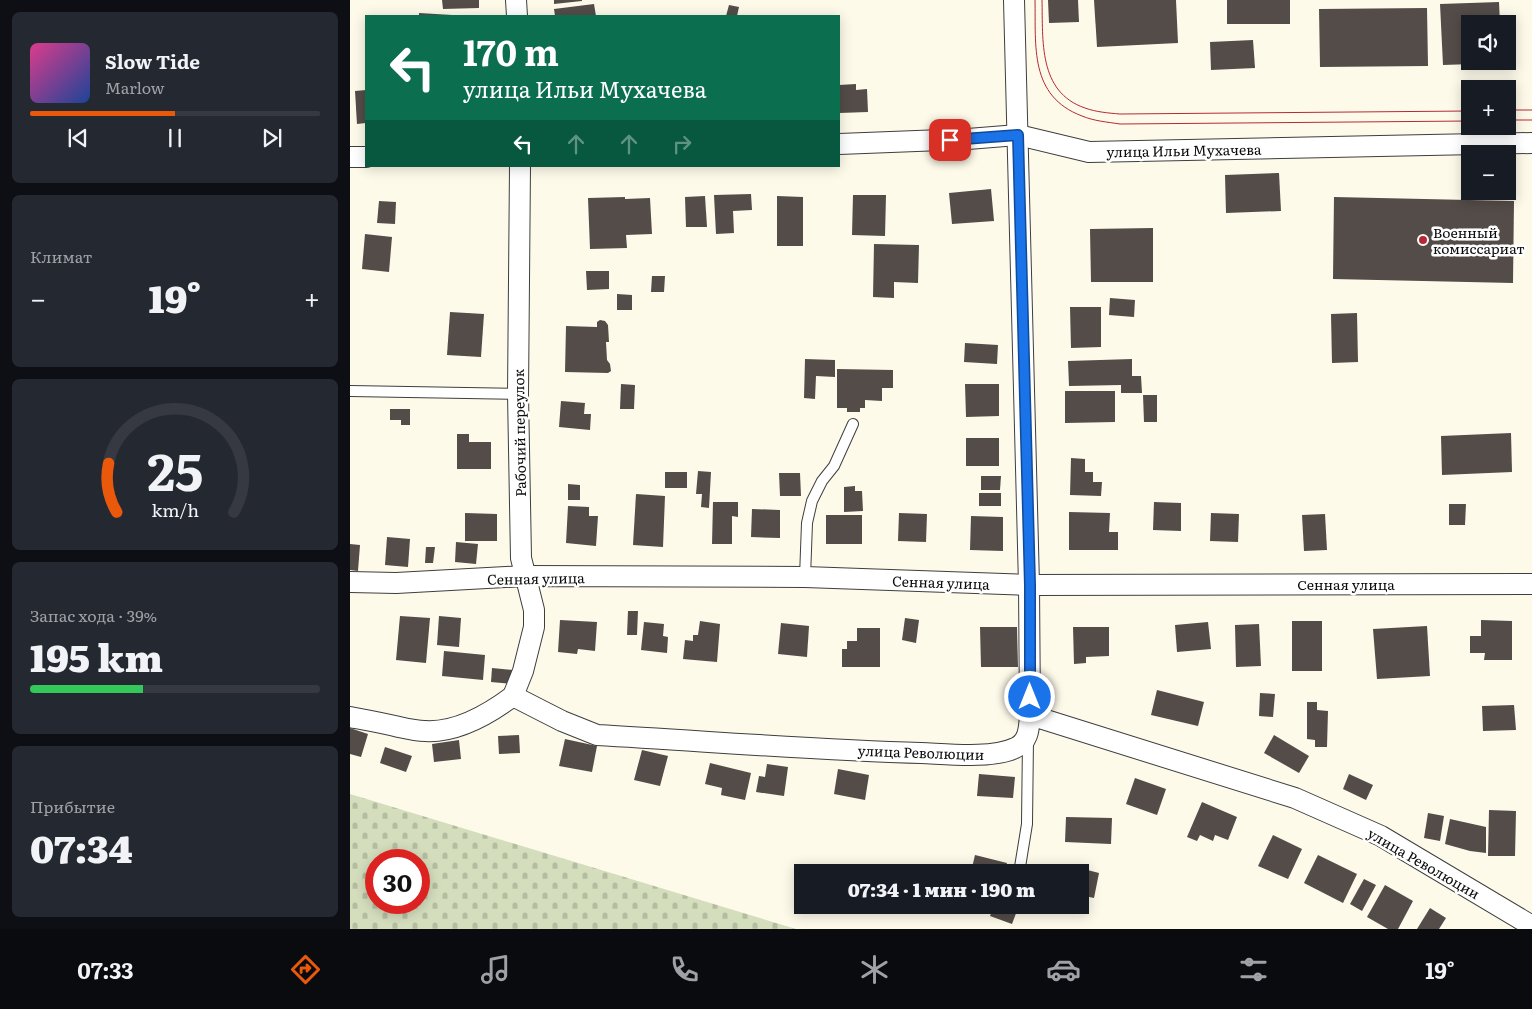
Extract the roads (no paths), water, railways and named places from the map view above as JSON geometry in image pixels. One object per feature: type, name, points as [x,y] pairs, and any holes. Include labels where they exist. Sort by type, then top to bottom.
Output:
[{"type":"street","points":[[516,0],[517,15]]},
{"type":"street","points":[[1014,0],[1030,585],[1029,724]]},
{"type":"street","name":"улица Ильи Мухачева","points":[[840,144],[1018,135],[1089,152],[1532,143]]},
{"type":"street","points":[[350,157],[365,157]]},
{"type":"street","name":"Рабочий переулок","points":[[513,696],[523,671],[534,627],[534,610],[521,558],[518,394],[520,167]]},
{"type":"street","name":"Сенная улица","points":[[350,582],[396,583],[525,576],[805,577],[1030,585],[1532,584]]},
{"type":"street","points":[[350,716],[419,731],[432,731],[447,729],[476,719],[491,712],[513,696]]},
{"type":"street","name":"улица Революции","points":[[513,696],[562,721],[597,735],[898,752],[974,755],[1000,753],[1016,748],[1024,742],[1029,724],[1295,798],[1381,836],[1532,926]]},
{"type":"lane","points":[[350,391],[518,394]]},
{"type":"lane","points":[[805,577],[807,523],[812,501],[822,481],[834,466],[853,424]]},
{"type":"lane","points":[[1020,864],[1027,824],[1029,724]]},
{"type":"tram line","points":[[1035,0],[1036,52],[1044,83],[1052,96],[1065,107],[1091,119],[1120,124],[1461,121]]},
{"type":"tram line","points":[[1042,0],[1044,48],[1046,63],[1051,77],[1059,90],[1070,100],[1085,108],[1120,114],[1461,111]]},
{"type":"tram line","points":[[1516,110],[1532,110]]},
{"type":"tram line","points":[[1516,120],[1532,120]]},
{"type":"place","name":"Военный комиссариат","points":[[1423,240]]}]
